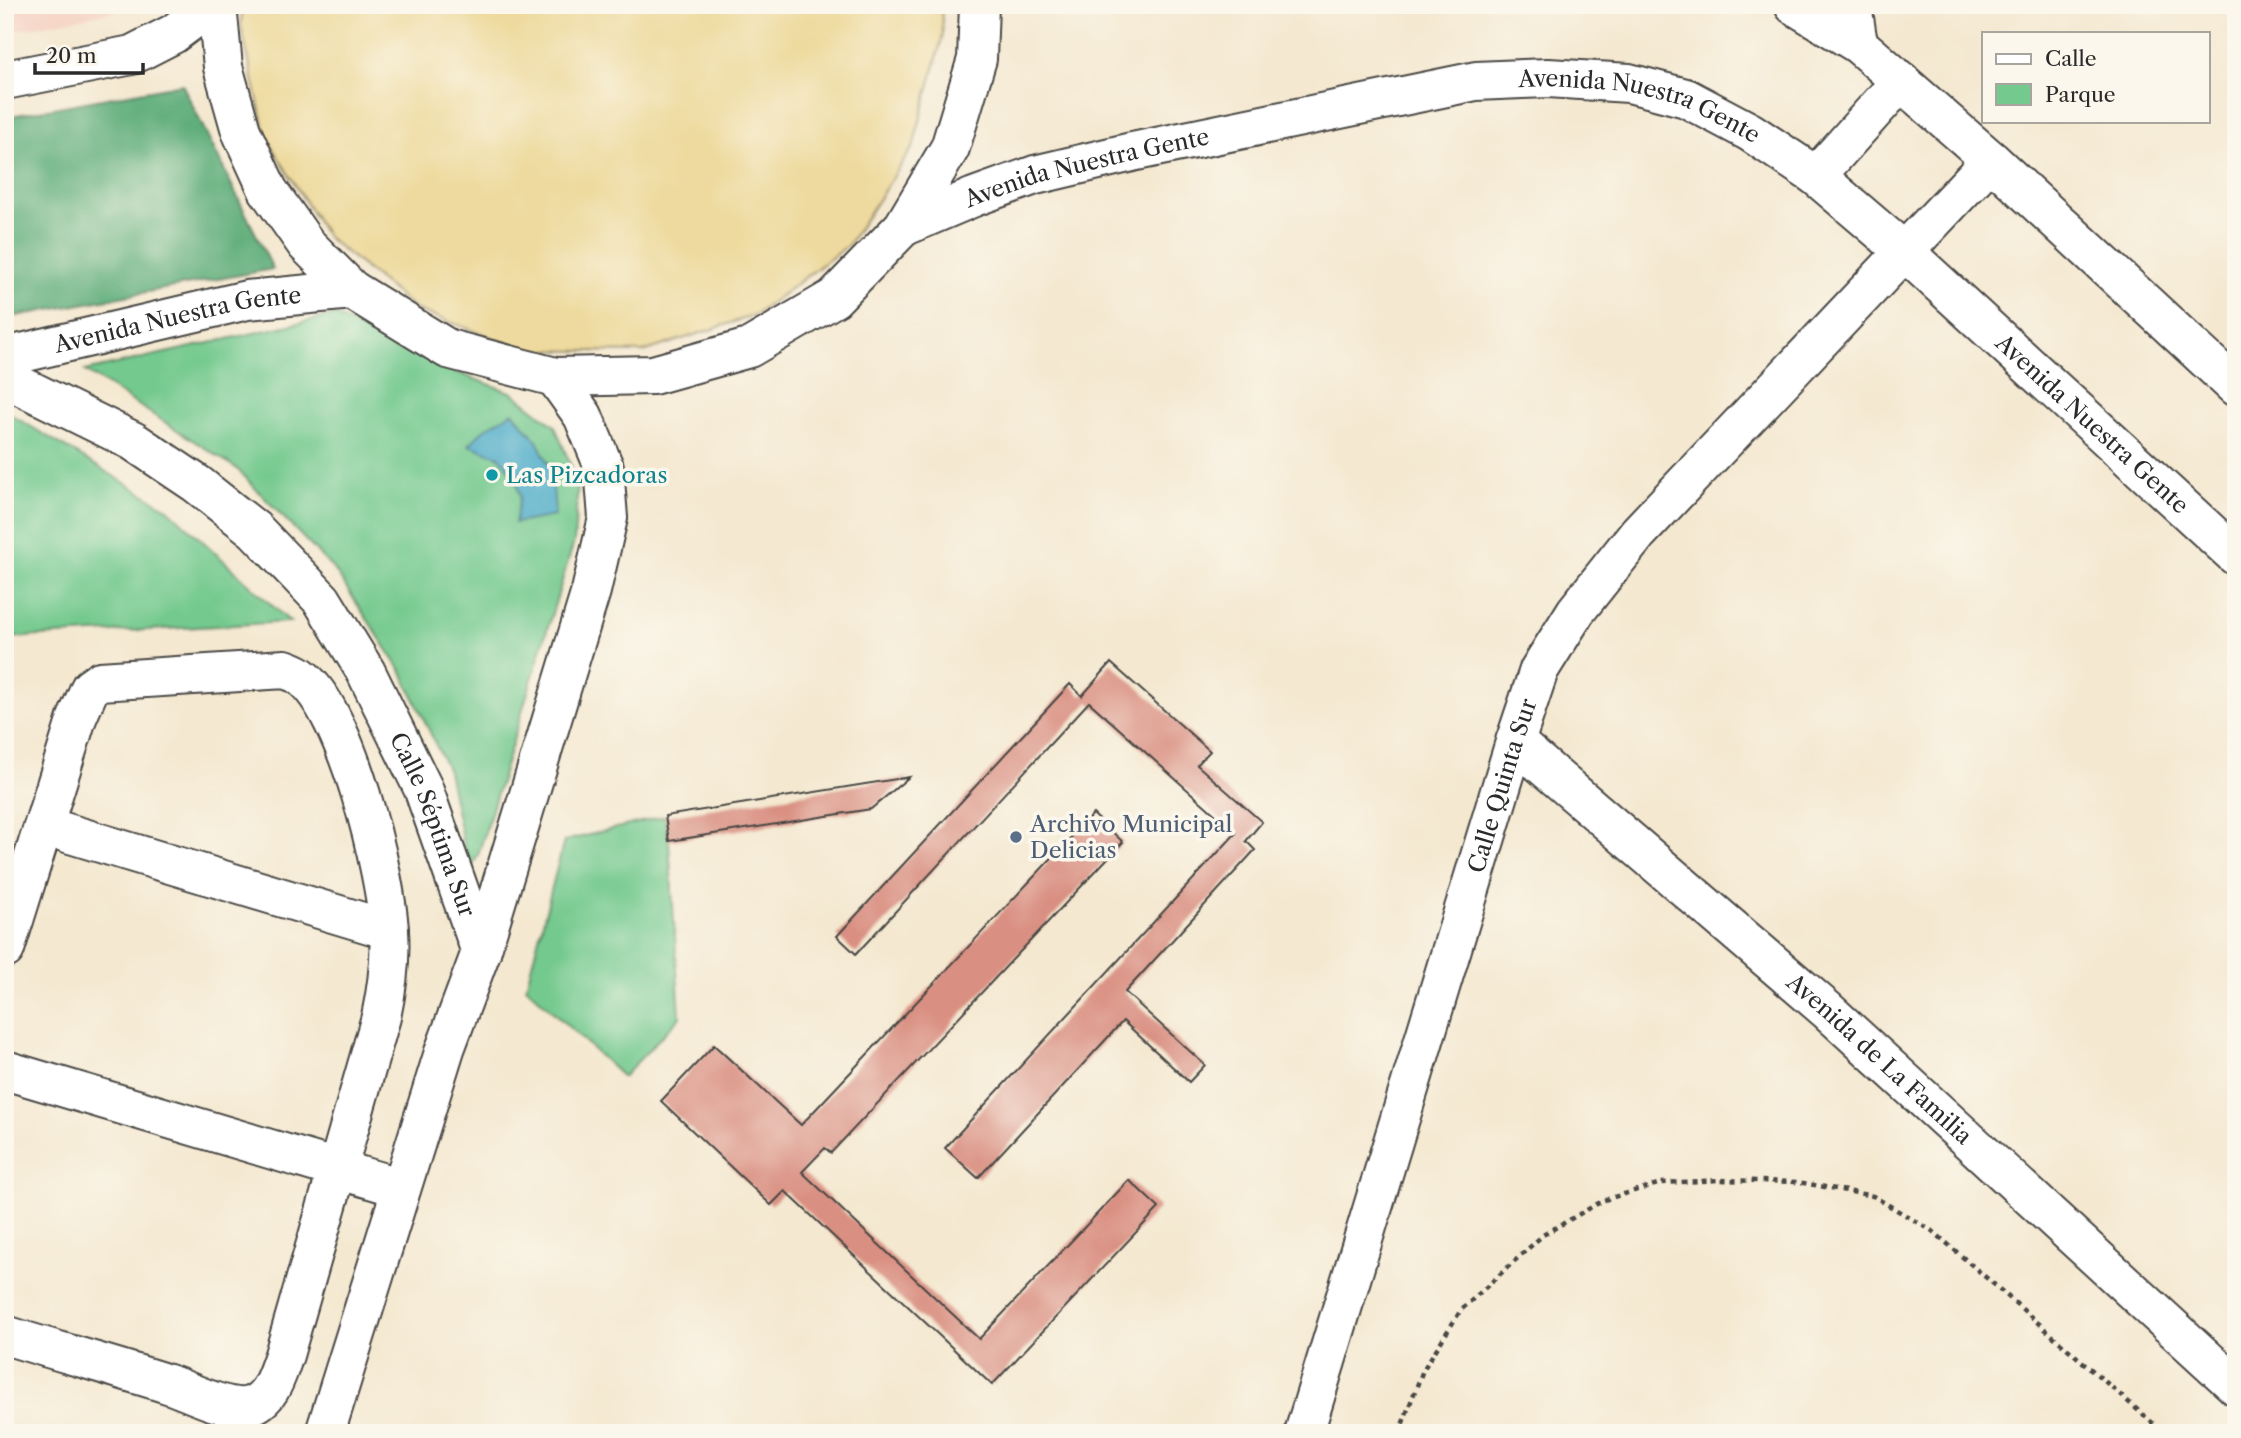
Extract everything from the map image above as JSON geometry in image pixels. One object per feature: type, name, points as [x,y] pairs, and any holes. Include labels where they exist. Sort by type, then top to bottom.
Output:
[{"type":"main road","points":[[5,80],[132,55],[173,34],[215,5],[223,67],[241,131],[268,190],[306,244],[352,290],[447,349],[555,377],[653,375],[749,348],[834,298],[903,227],[950,148],[977,59],[979,5]]},
{"type":"main road","points":[[1794,5],[1858,44],[1991,160],[2236,387]]},
{"type":"main road","points":[[1852,5],[1858,44]]},
{"type":"main road","name":"Avenida Nuestra Gente","points":[[903,227],[1035,174],[1463,84],[1548,78],[1629,83],[1686,98],[1750,132],[1816,176],[1906,253],[2236,556]]},
{"type":"main road","points":[[1816,176],[1901,82]]},
{"type":"main road","name":"Calle Quinta Sur","points":[[1304,1433],[1539,670],[1576,611],[1638,533],[1906,253],[1991,160]]},
{"type":"main road","name":"Avenida Nuestra Gente","points":[[5,357],[247,300],[352,290]]},
{"type":"main road","points":[[325,1433],[445,1049],[481,952],[591,591],[608,518],[604,467],[583,416],[555,377]]},
{"type":"main road","name":"Calle Séptima Sur","points":[[5,378],[133,441],[197,484],[256,530],[322,600],[366,672],[423,788],[481,952]]},
{"type":"main road","points":[[5,949],[90,688],[100,681],[285,669],[299,675],[313,688],[344,748],[372,833],[389,930],[389,966],[387,992],[337,1169],[284,1354],[268,1393],[258,1403],[245,1407],[229,1405],[5,1335]]},
{"type":"main road","name":"Avenida de La Familia","points":[[1515,743],[1827,1010],[2236,1386]]},
{"type":"main road","points":[[44,826],[389,930]]},
{"type":"main road","points":[[5,1070],[401,1188]]},
{"type":"path","points":[[1399,1433],[1423,1370],[1461,1310],[1543,1235],[1604,1200],[1661,1183],[1718,1180],[1798,1182],[1872,1196],[1934,1232],[2164,1433]]},
{"type":"shaded area","points":[[5,5],[142,5],[142,6],[5,33]]},
{"type":"green space","points":[[182,84],[273,269],[5,318],[5,117]]},
{"type":"green space","points":[[334,315],[450,370],[513,393],[555,426],[578,484],[574,542],[478,855],[469,872],[448,771],[402,672],[336,572],[236,468],[85,371]]},
{"type":"green space","points":[[5,411],[167,508],[290,622],[5,638]]},
{"type":"green space","points":[[665,816],[669,841],[680,1017],[623,1077],[526,987],[564,841]]},
{"type":"sand","points":[[243,5],[941,5],[943,35],[913,147],[848,245],[755,315],[643,352],[527,350],[417,310],[327,237],[266,137],[241,25]]},
{"type":"water","points":[[513,412],[537,441],[552,471],[555,516],[515,523],[520,497],[516,480],[500,457],[469,445],[483,430]]},
{"type":"building","points":[[1111,663],[1210,751],[1197,765],[1262,822],[1246,841],[1255,850],[1125,992],[1205,1065],[1189,1082],[1123,1021],[978,1178],[945,1148],[1236,833],[1089,702],[856,954],[837,936],[1070,684],[1082,696]]},
{"type":"building","points":[[909,777],[871,809],[669,841],[665,816]]},
{"type":"building","points":[[1093,814],[1123,842],[831,1153],[825,1148],[802,1172],[979,1339],[1129,1180],[1159,1208],[992,1385],[785,1191],[771,1205],[661,1101],[714,1045],[801,1125]]},
{"type":"place","name":"Las Pizcadoras","points":[[492,475]]},
{"type":"place","name":"Archivo Municipal Delicias","points":[[1016,837]]}]
